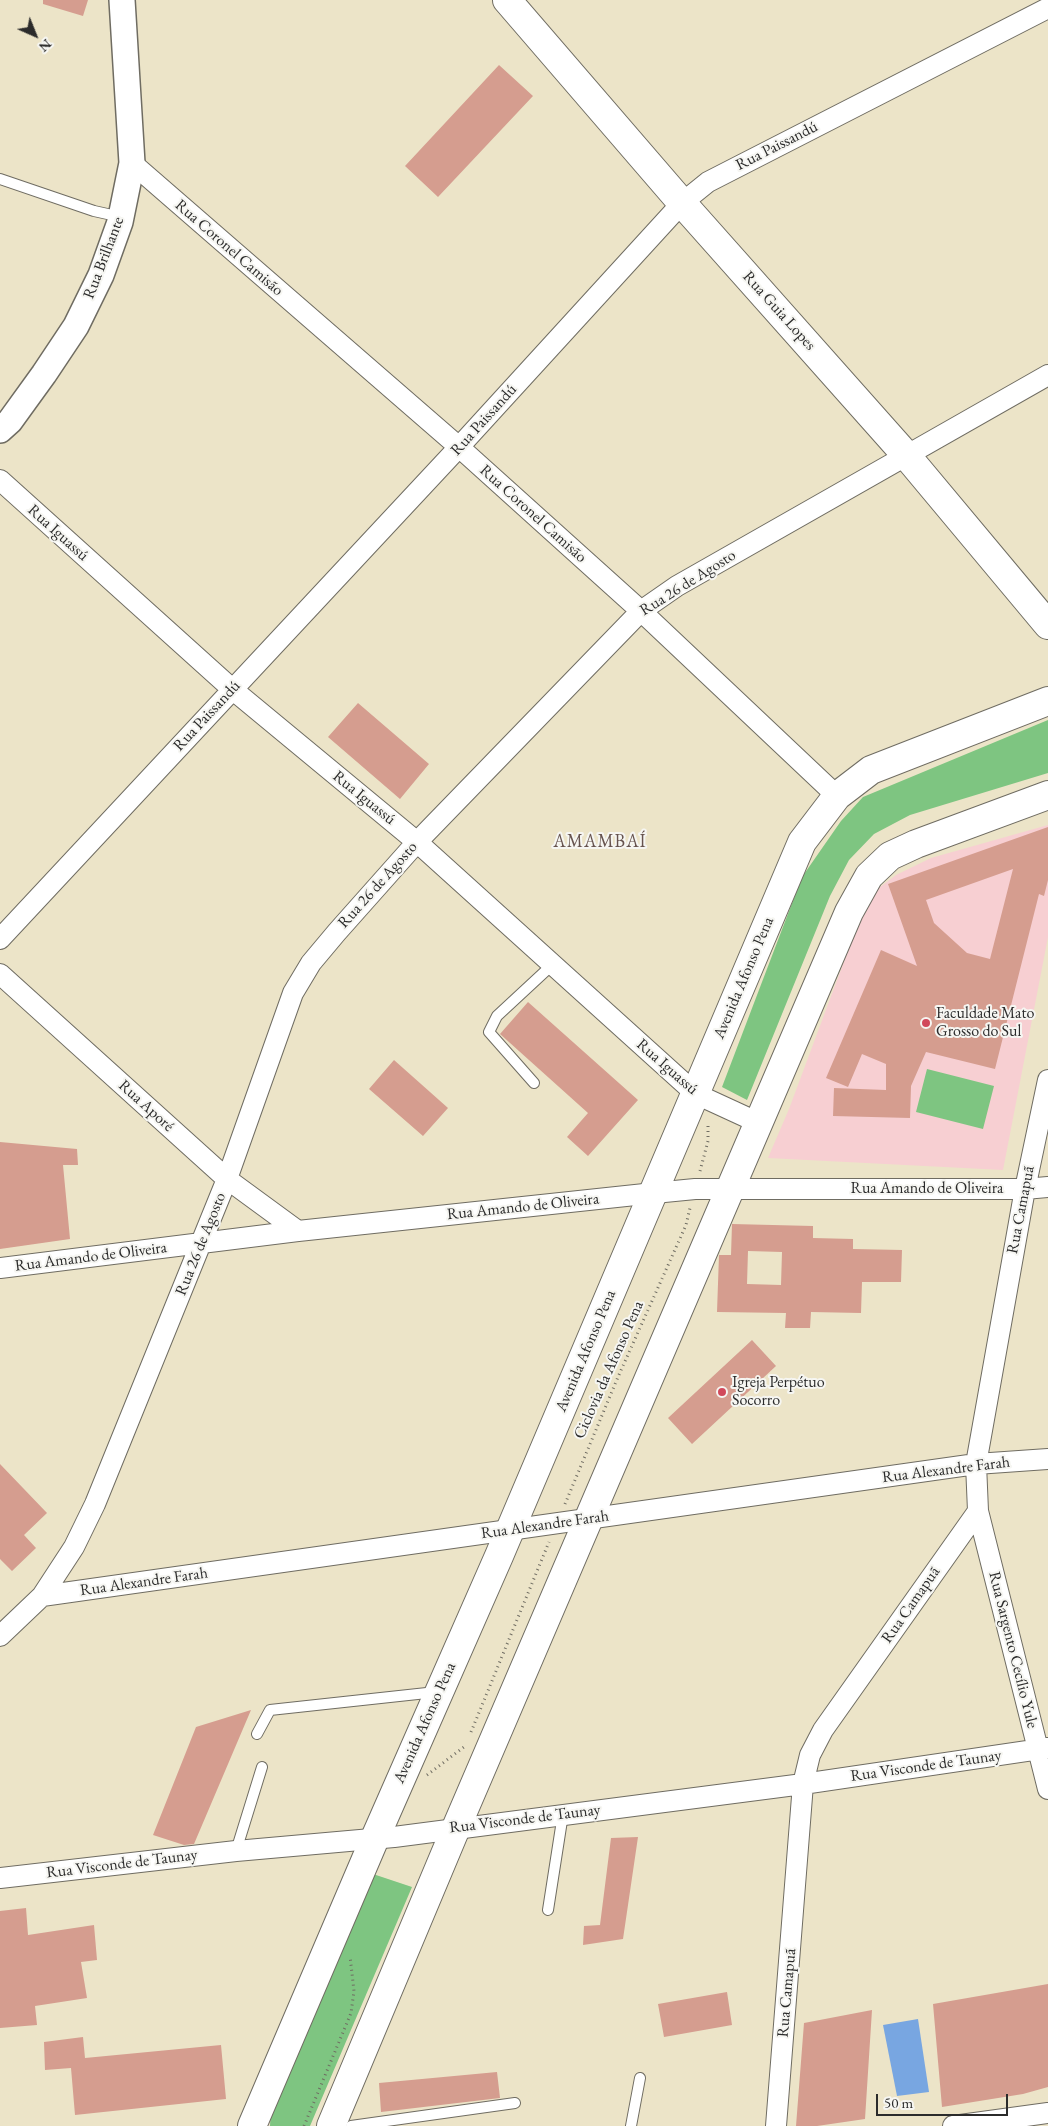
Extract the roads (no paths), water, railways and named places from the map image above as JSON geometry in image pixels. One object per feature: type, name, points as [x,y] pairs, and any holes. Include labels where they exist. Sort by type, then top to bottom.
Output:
[{"type":"main road","name":"Rua Guia Lopes","points":[[507,0],[682,203],[906,455],[1048,625]]},
{"type":"main road","name":"Avenida Afonso Pena","points":[[252,2126],[374,1838],[654,1192],[703,1098],[802,842],[836,796],[871,770],[1048,700]]},
{"type":"main road","points":[[331,2126],[728,1190],[849,912],[869,876],[890,856],[1048,776]]},
{"type":"main road","points":[[916,844],[1048,795]]},
{"type":"street","name":"Rua Brilhante","points":[[0,430],[10,421],[76,326],[101,274],[121,217],[132,163],[122,0]]},
{"type":"street","name":"Rua Paissandú","points":[[0,939],[459,447],[682,203],[708,182],[1048,8]]},
{"type":"street","name":"Rua Coronel Camisão","points":[[132,163],[459,447],[640,611],[836,796]]},
{"type":"street","name":"Rua 26 de Agosto","points":[[2,1630],[42,1596],[74,1547],[95,1504],[228,1179],[293,993],[311,963],[417,842],[640,611],[677,586],[1048,376]]},
{"type":"street","name":"Rua Iguassú","points":[[0,480],[232,689],[417,842],[703,1098],[758,1123]]},
{"type":"street","name":"Rua Aporé","points":[[0,974],[228,1179],[298,1231]]},
{"type":"street","name":"Rua Camapuã","points":[[776,2126],[803,1784],[810,1755],[823,1730],[978,1511],[976,1464],[1025,1189],[1048,1080]]},
{"type":"street","name":"Rua Amando de Oliveira","points":[[0,1268],[298,1231],[654,1192],[695,1190],[1025,1189],[1048,1187]]},
{"type":"street","name":"Rua Alexandre Farah","points":[[42,1596],[976,1464],[1048,1459]]},
{"type":"street","name":"Rua Sargento Cecílio Yule","points":[[978,1511],[1043,1749],[1048,1789]]},
{"type":"street","name":"Rua Visconde de Taunay","points":[[0,1878],[456,1828],[803,1784],[1043,1749]]},
{"type":"street","points":[[953,2126],[1048,2113]]},
{"type":"lane","points":[[0,179],[94,211],[121,217]]},
{"type":"lane","points":[[534,1084],[489,1032],[497,1016],[552,964]]},
{"type":"lane","points":[[257,1734],[270,1710],[439,1691]]},
{"type":"lane","points":[[236,1851],[262,1767]]},
{"type":"lane","points":[[548,1910],[563,1814]]},
{"type":"lane","points":[[631,2126],[640,2078]]},
{"type":"lane","points":[[351,2126],[515,2103]]},
{"type":"water","points":[[918,2019],[929,2092],[897,2096],[883,2025]]},
{"type":"place","name":"Faculdade Mato Grosso do Sul","points":[[926,1023]]},
{"type":"place","name":"Igreja Perpétuo Socorro","points":[[722,1392]]},
{"type":"district","name":"AMAMBAÍ","points":[[600,842]]}]
